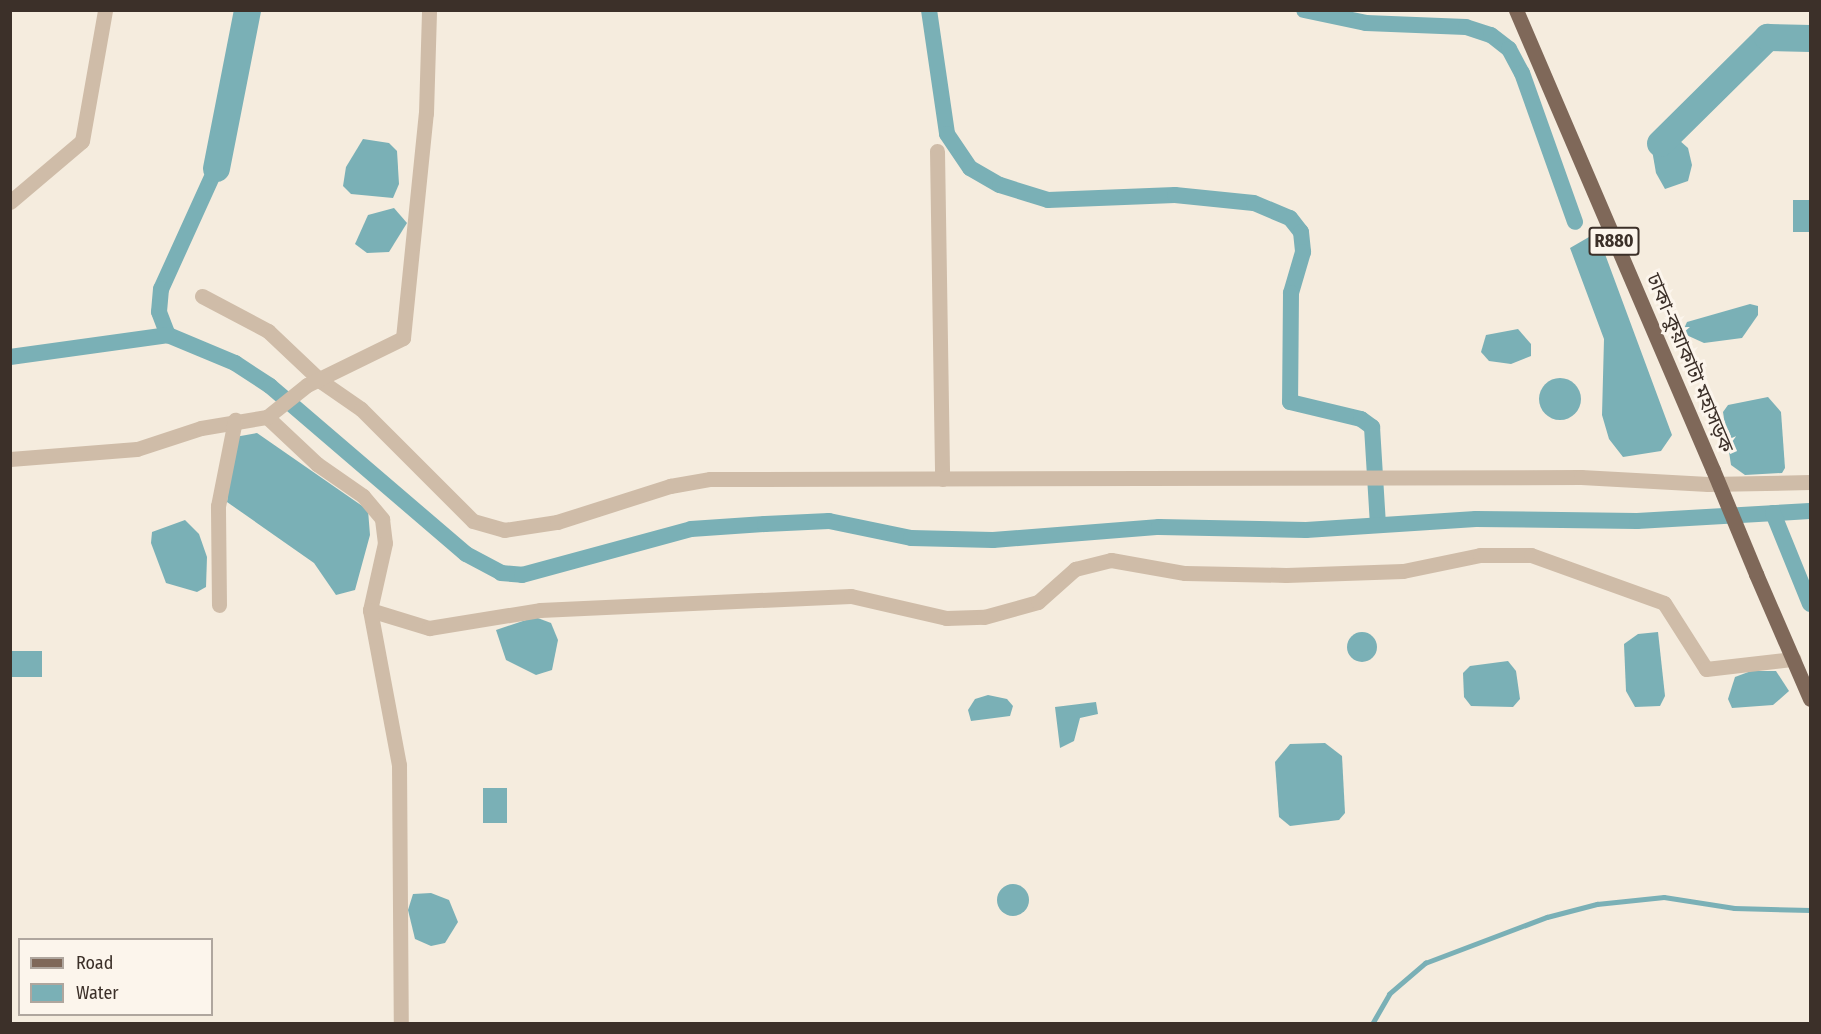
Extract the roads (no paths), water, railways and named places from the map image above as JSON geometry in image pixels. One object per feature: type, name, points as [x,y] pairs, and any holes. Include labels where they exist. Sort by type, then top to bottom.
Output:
[{"type":"main road","name":"ঢাকা-কুয়াকাটা মহাসড়ক","points":[[1516,10],[1810,699]]},
{"type":"street","points":[[10,202],[82,141],[105,10]]},
{"type":"street","points":[[10,459],[137,449],[235,420],[267,417],[314,383],[403,338],[426,113],[429,10]]},
{"type":"street","points":[[937,151],[942,479]]},
{"type":"street","points":[[201,296],[268,331],[314,383],[361,409],[473,521],[504,530],[557,522],[670,486],[710,480],[1581,477],[1810,482]]},
{"type":"street","points":[[267,417],[317,464],[363,496],[382,519],[385,543],[370,610],[399,765],[401,1023]]},
{"type":"street","points":[[219,605],[218,506],[235,420]]},
{"type":"street","points":[[370,610],[429,628],[540,610],[852,596],[946,618],[984,617],[1029,606],[1075,569],[1111,560],[1185,573],[1287,575],[1334,569],[1403,571],[1480,555],[1531,555],[1664,603],[1706,669],[1793,660]]},
{"type":"water","points":[[363,139],[389,143],[397,151],[399,184],[393,198],[351,194],[343,186],[346,167]]},
{"type":"water","points":[[1679,140],[1688,148],[1692,165],[1688,181],[1665,189],[1656,173],[1652,150]]},
{"type":"water","points":[[1793,200],[1810,200],[1810,232],[1793,232]]},
{"type":"water","points":[[394,208],[407,223],[389,252],[367,253],[355,244],[368,215]]},
{"type":"water","points":[[1589,237],[1602,246],[1672,435],[1661,451],[1623,457],[1609,439],[1602,415],[1604,339],[1570,248]]},
{"type":"water","points":[[1750,304],[1758,306],[1758,315],[1742,338],[1704,343],[1682,333],[1687,322]]},
{"type":"water","points":[[1518,329],[1531,344],[1531,356],[1511,364],[1489,361],[1481,352],[1486,335]]},
{"type":"water","points":[[1560,378],[1575,384],[1581,399],[1575,414],[1560,420],[1545,414],[1539,399],[1545,384]]},
{"type":"water","points":[[1768,397],[1781,412],[1785,468],[1782,473],[1745,475],[1731,465],[1723,412],[1728,405]]},
{"type":"water","points":[[257,433],[368,510],[370,535],[355,590],[336,595],[314,563],[227,502],[235,437]]},
{"type":"water","points":[[185,520],[199,534],[207,557],[206,587],[197,592],[166,583],[151,543],[152,532]]},
{"type":"water","points":[[535,617],[551,623],[558,640],[552,670],[536,675],[506,660],[496,630]]},
{"type":"water","points":[[1362,632],[1373,636],[1377,647],[1373,658],[1362,662],[1351,658],[1347,647],[1351,636]]},
{"type":"water","points":[[1658,632],[1665,696],[1660,706],[1635,707],[1626,691],[1624,644],[1638,634]]},
{"type":"water","points":[[11,651],[42,651],[42,677],[11,677]]},
{"type":"water","points":[[1508,661],[1516,671],[1520,699],[1513,707],[1471,706],[1464,697],[1463,673],[1470,666]]},
{"type":"water","points":[[1751,671],[1776,671],[1789,691],[1773,705],[1732,708],[1728,699],[1735,677]]},
{"type":"water","points":[[988,695],[1007,699],[1013,706],[1010,716],[971,721],[968,710],[975,699]]},
{"type":"water","points":[[1096,702],[1098,714],[1080,718],[1074,741],[1060,748],[1055,707]]},
{"type":"water","points":[[1325,743],[1342,756],[1345,813],[1339,820],[1290,826],[1279,817],[1275,762],[1290,744]]},
{"type":"water","points":[[483,788],[507,788],[507,823],[483,823]]},
{"type":"water","points":[[1013,884],[1024,889],[1029,900],[1024,911],[1013,916],[1002,911],[997,900],[1002,889]]},
{"type":"water","points":[[431,893],[449,900],[458,922],[445,943],[431,946],[415,939],[408,910],[413,894]]},
{"type":"waterway","points":[[216,168],[247,10]]},
{"type":"waterway","points":[[929,10],[947,134],[970,168],[1000,185],[1048,200],[1175,195],[1254,203],[1290,218],[1301,232],[1303,252],[1291,293],[1290,402],[1361,419],[1372,427],[1378,525]]},
{"type":"waterway","points":[[1304,10],[1366,23],[1466,27],[1491,35],[1509,49],[1522,73],[1575,222]]},
{"type":"waterway","points":[[1660,143],[1767,37],[1810,38]]},
{"type":"waterway","points":[[216,168],[161,289],[159,312],[168,335],[235,363],[270,386],[466,554],[501,573],[522,575],[691,529],[765,524],[829,521],[911,538],[993,540],[1159,527],[1306,530],[1476,519],[1637,521],[1810,511]]},
{"type":"waterway","points":[[10,357],[168,335]]},
{"type":"waterway","points":[[1773,513],[1810,604]]},
{"type":"waterway","points":[[1372,1024],[1389,994],[1425,963],[1547,917],[1597,904],[1664,897],[1734,908],[1810,910]]}]
